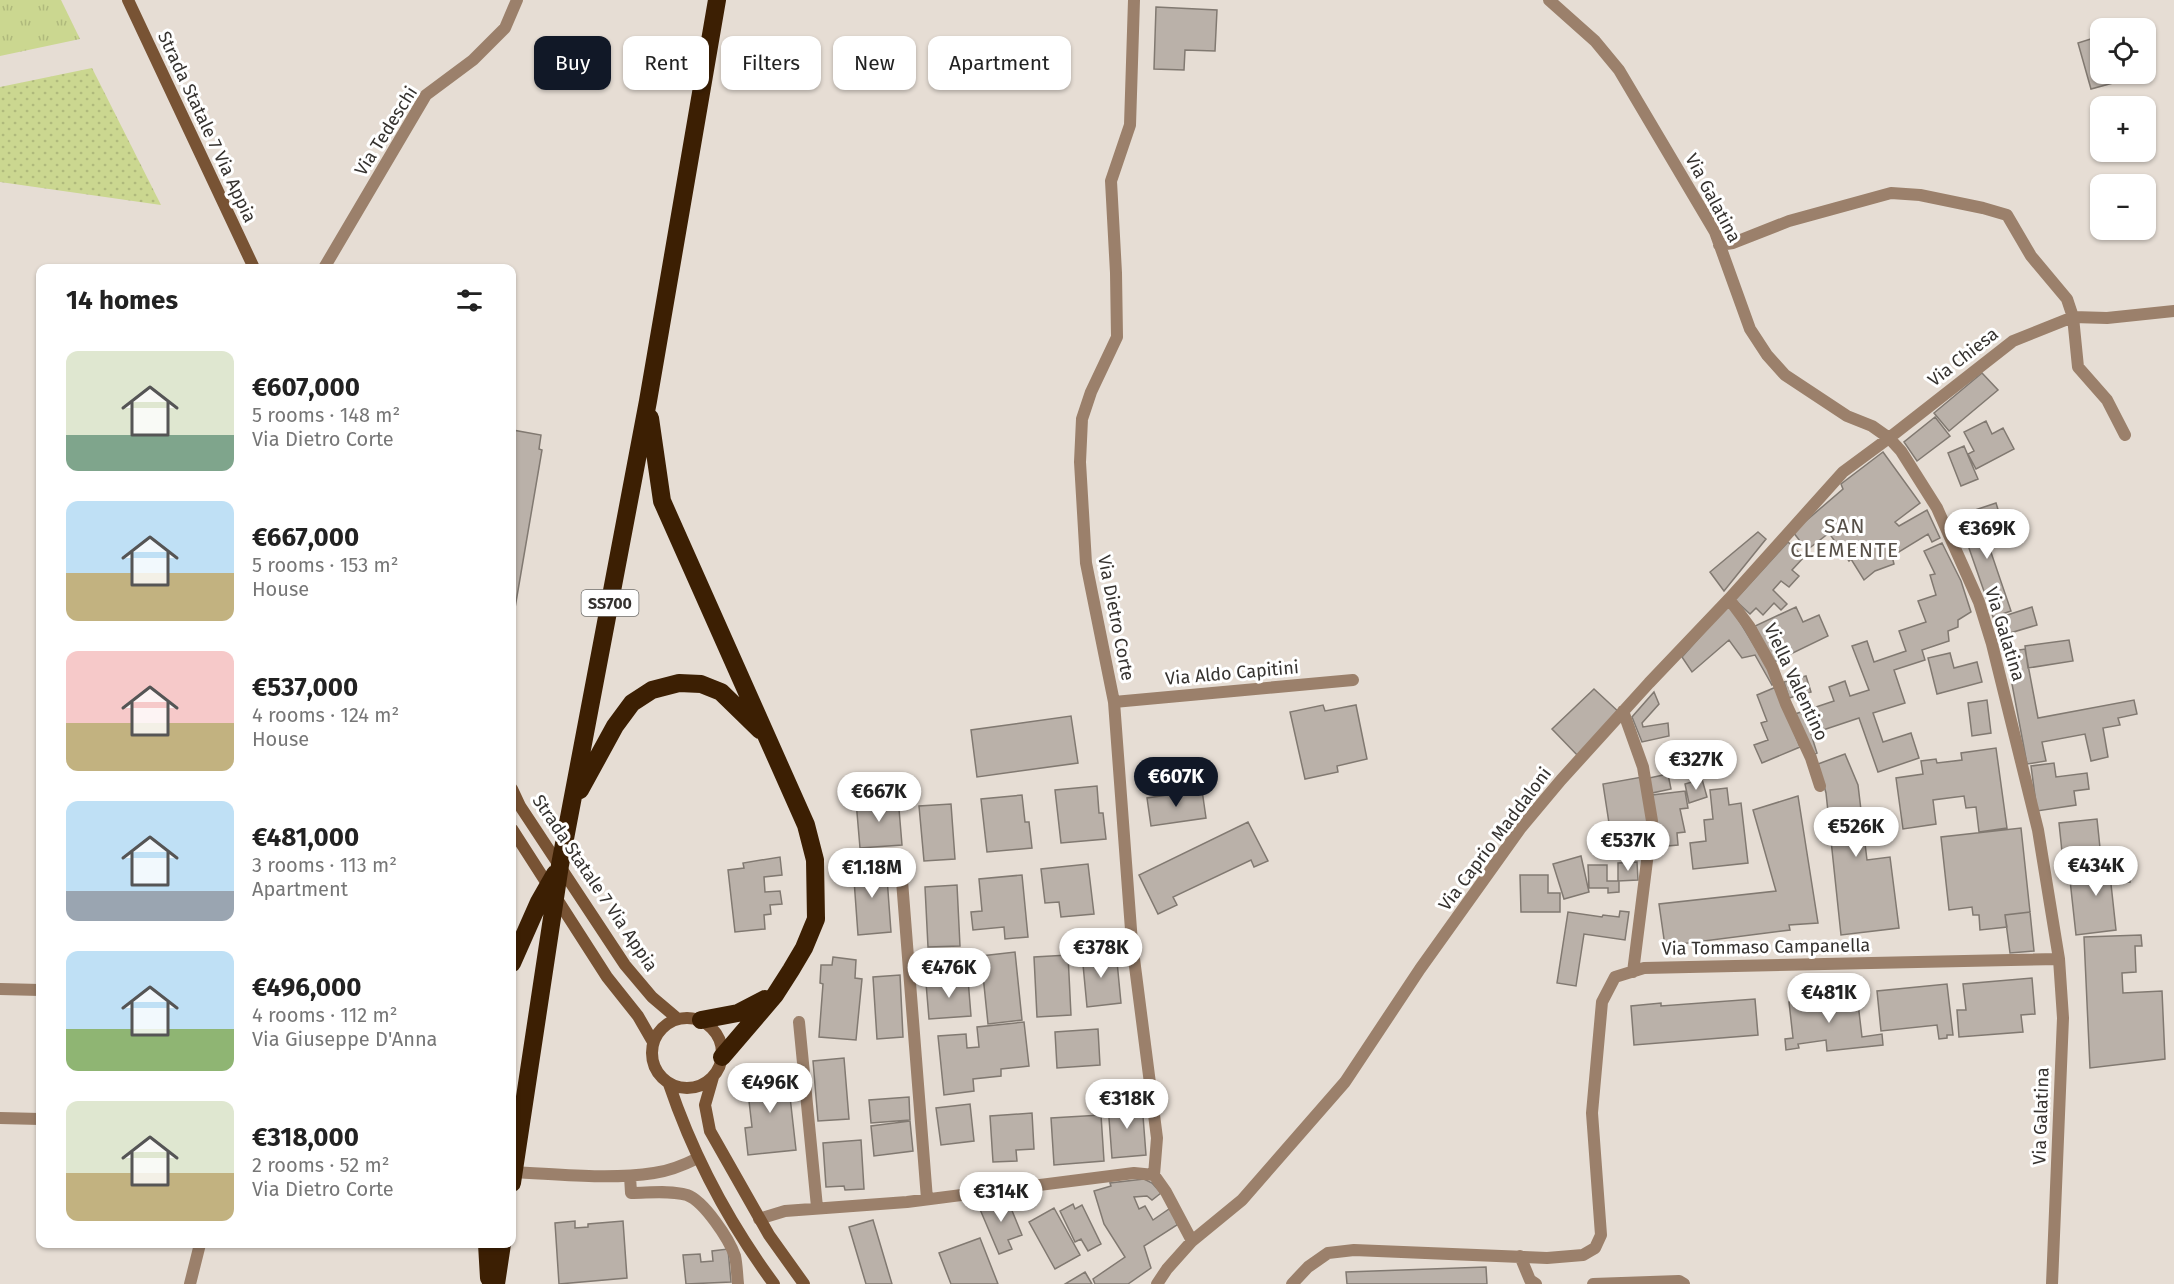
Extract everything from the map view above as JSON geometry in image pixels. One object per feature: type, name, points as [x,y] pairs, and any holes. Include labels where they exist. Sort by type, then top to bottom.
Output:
[{"type":"highway","name":"SS700","points":[[516,1156],[560,865],[648,401],[717,0]]},
{"type":"highway","points":[[648,401],[662,501],[768,738]]},
{"type":"highway","name":"SS700","points":[[572,805],[615,726],[632,703],[652,690],[679,684],[701,684],[721,692],[768,738],[806,825],[815,860],[816,919],[804,948],[775,994],[722,1057]]},
{"type":"highway","name":"SS700","points":[[516,954],[539,902],[560,865]]},
{"type":"highway","name":"SS700","points":[[701,1020],[738,1013],[775,994]]},
{"type":"highway","points":[[487,1248],[490,1284]]},
{"type":"highway","points":[[496,1284],[501,1248]]},
{"type":"main road","name":"Strada Statale 7 Via Appia","points":[[128,0],[252,264]]},
{"type":"main road","name":"Strada Statale 7 Via Appia","points":[[516,798],[625,965],[652,997],[678,1019]]},
{"type":"main road","points":[[516,835],[607,977],[638,1016],[653,1042]]},
{"type":"main road","points":[[678,1019],[701,1020],[708,1025],[719,1040],[722,1057],[719,1068],[703,1084],[692,1088],[680,1088],[669,1084],[653,1066],[651,1054],[653,1042],[659,1031],[668,1023],[678,1019]]},
{"type":"main road","points":[[712,1077],[705,1105],[710,1131],[769,1236],[804,1284]]},
{"type":"main road","points":[[669,1084],[680,1118],[698,1158],[769,1282]]},
{"type":"street","name":"Via Tedeschi","points":[[326,264],[426,95],[473,60],[505,28],[517,0]]},
{"type":"street","name":"Via Dietro Corte","points":[[1134,0],[1130,125],[1111,181],[1117,337],[1091,392],[1082,419],[1080,462],[1086,562],[1114,702],[1132,943],[1156,1138],[1154,1175]]},
{"type":"street","name":"Via Galatina","points":[[1549,0],[1595,41],[1619,70],[1715,232],[1750,329],[1767,355],[1785,375],[1847,416],[1872,426],[1889,438],[1901,451],[1937,508],[1979,602],[1992,645],[2038,830],[2059,959],[2063,1018],[2052,1284]]},
{"type":"street","points":[[1719,245],[1733,243],[1790,222],[1891,194],[1920,195],[2007,215],[2031,256],[2067,299],[2073,317],[2078,368],[2108,400],[2125,435]]},
{"type":"street","name":"Via Chiesa","points":[[1889,438],[2013,341],[2073,317],[2107,318],[2174,311]]},
{"type":"street","name":"Via Caprio Maddaloni","points":[[1157,1284],[1191,1240],[1242,1200],[1346,1082],[1420,969],[1520,829],[1623,711],[1729,599],[1843,472],[1889,438]]},
{"type":"street","name":"Viella Valentino","points":[[1729,599],[1749,626],[1772,667],[1811,758],[1820,786]]},
{"type":"street","name":"Via Aldo Capitini","points":[[1114,702],[1353,680]]},
{"type":"street","points":[[1623,711],[1643,767],[1652,821],[1633,972]]},
{"type":"street","points":[[901,868],[927,1199]]},
{"type":"street","name":"Via Tommaso Campanella","points":[[1292,1284],[1308,1267],[1328,1253],[1354,1250],[1547,1258],[1583,1256],[1595,1248],[1600,1235],[1592,1113],[1602,1002],[1615,977],[1644,968],[2059,959]]},
{"type":"street","points":[[0,989],[36,990]]},
{"type":"street","points":[[798,1022],[817,1208]]},
{"type":"street","points":[[0,1118],[36,1119]]},
{"type":"street","points":[[516,1172],[630,1176],[676,1168],[698,1158]]},
{"type":"street","points":[[759,1219],[785,1211],[927,1199],[1134,1173],[1154,1175],[1166,1192],[1191,1240]]},
{"type":"street","points":[[630,1176],[631,1193],[673,1193],[688,1196],[701,1203],[730,1245],[735,1259],[738,1284]]},
{"type":"street","points":[[190,1284],[199,1248]]},
{"type":"street","points":[[1520,1256],[1530,1280],[1536,1284]]},
{"type":"street","points":[[1593,1284],[1679,1281],[1684,1284]]},
{"type":"green space","points":[[0,0],[61,0],[80,39],[0,56]]},
{"type":"green space","points":[[92,68],[161,205],[0,182],[0,87]]},
{"type":"building","points":[[1156,7],[1217,10],[1215,51],[1185,50],[1184,70],[1154,69]]},
{"type":"building","points":[[2090,39],[2090,84],[2109,84],[2091,89],[2078,43]]},
{"type":"building","points":[[1982,373],[1998,390],[1949,431],[1934,413]]},
{"type":"building","points":[[1935,417],[1950,436],[1917,461],[1904,442]]},
{"type":"building","points":[[1986,421],[1992,434],[2003,428],[2014,449],[1976,469],[1968,454],[1974,451],[1964,432]]},
{"type":"building","points":[[516,431],[541,435],[539,449],[542,450],[516,602]]},
{"type":"building","points":[[1964,446],[1978,479],[1961,486],[1948,453]]},
{"type":"building","points":[[1883,452],[1920,503],[1895,522],[1899,526],[1927,510],[1940,538],[1932,542],[1928,534],[1892,556],[1894,564],[1875,571],[1864,580],[1851,559],[1849,561],[1829,533],[1807,550],[1793,532],[1843,489],[1841,484]]},
{"type":"building","points":[[1996,503],[2000,516],[1981,523],[2011,611],[1993,617],[1963,531],[1974,527],[1969,512]]},
{"type":"building","points":[[1758,532],[1766,539],[1724,591],[1710,572]]},
{"type":"building","points":[[1788,542],[1804,557],[1792,570],[1799,576],[1789,587],[1781,581],[1773,590],[1787,604],[1781,610],[1774,603],[1763,615],[1756,608],[1750,614],[1735,600]]},
{"type":"building","points":[[1942,543],[1961,581],[1971,612],[1958,620],[1958,627],[1948,631],[1949,641],[1922,650],[1925,660],[1894,670],[1905,703],[1873,713],[1883,742],[1911,733],[1919,758],[1878,772],[1859,718],[1811,734],[1817,753],[1813,755],[1795,714],[1834,701],[1829,687],[1845,681],[1850,696],[1869,690],[1852,646],[1867,641],[1874,662],[1906,651],[1899,631],[1926,622],[1918,601],[1936,595],[1930,575],[1935,574],[1924,551]]},
{"type":"building","points":[[1729,604],[1776,681],[1772,685],[1755,655],[1742,658],[1729,640],[1692,672],[1682,657]]},
{"type":"building","points":[[1796,607],[1803,622],[1819,615],[1828,636],[1772,663],[1755,626]]},
{"type":"building","points":[[2032,607],[2037,625],[2000,636],[1995,619]]},
{"type":"building","points":[[2069,640],[2073,661],[2028,668],[2025,646]]},
{"type":"building","points":[[2025,649],[2038,718],[2134,700],[2137,714],[2118,718],[2120,725],[2103,728],[2108,757],[2091,761],[2085,734],[2042,742],[2046,761],[2027,764],[2006,652]]},
{"type":"building","points":[[1950,653],[1954,668],[1977,662],[1982,682],[1937,694],[1928,658]]},
{"type":"building","points":[[1806,676],[1811,692],[1789,698],[1784,682]]},
{"type":"building","points":[[1776,687],[1800,747],[1762,763],[1754,745],[1768,740],[1761,723],[1767,721],[1757,695]]},
{"type":"building","points":[[1594,689],[1621,714],[1580,758],[1552,729]]},
{"type":"building","points":[[1654,692],[1659,704],[1642,723],[1643,727],[1668,723],[1669,736],[1642,742],[1632,717]]},
{"type":"building","points":[[1987,700],[1991,733],[1972,736],[1968,703]]},
{"type":"building","points":[[1323,705],[1325,711],[1356,705],[1367,759],[1337,766],[1338,772],[1305,779],[1290,712]]},
{"type":"building","points":[[1071,716],[1078,763],[977,777],[971,730]]},
{"type":"building","points":[[1996,748],[2007,828],[1979,832],[1976,807],[1966,808],[1964,796],[1933,800],[1936,824],[1903,829],[1896,778],[1923,774],[1921,761],[1936,759],[1937,763],[1962,760],[1961,753]]},
{"type":"building","points":[[1845,754],[1858,785],[1867,860],[1890,857],[1899,928],[1841,935],[1826,793],[1818,764]]},
{"type":"building","points":[[2054,763],[2056,777],[2087,773],[2089,789],[2074,791],[2076,805],[2037,811],[2031,766]]},
{"type":"building","points":[[1668,774],[1671,789],[1652,793],[1649,778]]},
{"type":"building","points":[[1642,777],[1650,829],[1625,833],[1627,847],[1613,849],[1603,784]]},
{"type":"building","points":[[1702,779],[1707,797],[1689,803],[1685,784]]},
{"type":"building","points":[[1097,786],[1099,813],[1103,813],[1106,839],[1061,843],[1055,790]]},
{"type":"building","points":[[1727,788],[1729,805],[1741,803],[1748,863],[1693,869],[1690,843],[1706,841],[1704,820],[1713,819],[1710,790]]},
{"type":"building","points":[[1202,790],[1206,818],[1151,826],[1147,798]]},
{"type":"building","points":[[1685,791],[1688,808],[1680,809],[1685,832],[1677,833],[1678,845],[1657,847],[1652,795]]},
{"type":"building","points":[[1022,795],[1025,822],[1029,822],[1032,848],[987,852],[981,799]]},
{"type":"building","points":[[1798,796],[1818,923],[1789,925],[1790,930],[1665,946],[1659,904],[1776,891],[1753,810]]},
{"type":"building","points":[[898,797],[902,845],[860,848],[856,801]]},
{"type":"building","points":[[951,804],[955,859],[924,861],[919,806]]},
{"type":"building","points":[[2097,819],[2102,867],[2064,871],[2059,823]]},
{"type":"building","points":[[1248,822],[1268,861],[1254,867],[1251,860],[1173,897],[1177,905],[1158,914],[1139,875]]},
{"type":"building","points":[[2021,828],[2030,912],[2005,915],[2007,927],[1980,930],[1979,915],[1973,915],[1972,907],[1949,910],[1941,837]]},
{"type":"building","points":[[1581,856],[1589,892],[1564,899],[1553,864]]},
{"type":"building","points":[[780,857],[782,875],[764,877],[765,892],[780,891],[782,904],[770,905],[771,914],[764,915],[765,929],[735,932],[728,870],[744,868],[743,863]]},
{"type":"building","points":[[1637,862],[1638,880],[1618,881],[1618,863]]},
{"type":"building","points":[[886,864],[891,932],[858,935],[853,866]]},
{"type":"building","points":[[1088,864],[1094,914],[1061,917],[1059,902],[1045,903],[1041,869]]},
{"type":"building","points":[[2129,864],[2130,882],[2111,884],[2116,930],[2076,935],[2069,871]]},
{"type":"building","points":[[1588,865],[1607,865],[1607,881],[1619,881],[1619,892],[1608,893],[1608,888],[1589,888]]},
{"type":"building","points":[[1022,875],[1028,937],[1005,939],[1004,927],[973,930],[971,912],[982,911],[979,879]]},
{"type":"building","points":[[1520,875],[1548,875],[1548,893],[1560,893],[1560,912],[1521,912]]},
{"type":"building","points":[[957,885],[960,946],[928,947],[925,887]]},
{"type":"building","points":[[1620,911],[1629,912],[1625,940],[1584,934],[1576,986],[1557,983],[1568,912],[1619,917]]},
{"type":"building","points":[[2030,912],[2034,951],[2010,953],[2005,915]]},
{"type":"building","points":[[2141,935],[2142,946],[2135,946],[2136,972],[2122,973],[2123,993],[2162,991],[2165,1059],[2090,1068],[2084,937]]},
{"type":"building","points":[[1116,951],[1121,1003],[1087,1007],[1082,954]]},
{"type":"building","points":[[1015,952],[1022,1020],[988,1024],[981,956]]},
{"type":"building","points":[[1068,955],[1071,1015],[1037,1017],[1034,957]]},
{"type":"building","points":[[833,957],[856,960],[855,978],[862,979],[856,1040],[819,1037],[823,984],[820,983],[821,965],[832,965]]},
{"type":"building","points":[[900,975],[903,1037],[877,1039],[873,977]]},
{"type":"building","points":[[2032,978],[2035,1014],[2021,1015],[2023,1032],[1959,1037],[1957,1010],[1966,1010],[1963,984]]},
{"type":"building","points":[[968,979],[971,1016],[929,1019],[926,983]]},
{"type":"building","points":[[1947,984],[1953,1035],[1939,1039],[1937,1025],[1881,1031],[1877,991]]},
{"type":"building","points":[[1857,995],[1862,1037],[1882,1034],[1883,1045],[1827,1051],[1826,1040],[1798,1044],[1799,1048],[1786,1050],[1785,1039],[1793,1038],[1789,1002]]},
{"type":"building","points":[[1755,999],[1758,1035],[1634,1045],[1631,1006]]},
{"type":"building","points":[[1024,1022],[1029,1066],[1001,1069],[1001,1076],[973,1079],[974,1091],[944,1095],[938,1036],[966,1034],[967,1048],[979,1047],[977,1027]]},
{"type":"building","points":[[1098,1029],[1100,1065],[1057,1068],[1055,1032]]},
{"type":"building","points":[[844,1058],[849,1119],[818,1121],[813,1061]]},
{"type":"building","points":[[787,1070],[796,1150],[748,1155],[745,1128],[752,1127],[746,1075]]},
{"type":"building","points":[[909,1097],[910,1120],[871,1123],[869,1100]]},
{"type":"building","points":[[1142,1103],[1146,1155],[1112,1158],[1108,1105]]},
{"type":"building","points":[[970,1104],[974,1141],[941,1145],[936,1108]]},
{"type":"building","points":[[1032,1113],[1034,1149],[1016,1150],[1017,1161],[993,1162],[990,1116]]},
{"type":"building","points":[[1101,1115],[1104,1161],[1054,1165],[1051,1118]]},
{"type":"building","points":[[910,1121],[913,1151],[874,1156],[871,1126]]},
{"type":"building","points":[[861,1140],[864,1189],[845,1190],[844,1186],[826,1187],[823,1143]]},
{"type":"building","points":[[1144,1179],[1152,1183],[1161,1193],[1152,1200],[1147,1196],[1134,1197],[1139,1209],[1145,1206],[1153,1220],[1172,1207],[1177,1225],[1144,1246],[1151,1268],[1128,1284],[1095,1284],[1093,1279],[1125,1257],[1104,1224],[1094,1191],[1111,1186],[1110,1183]]},
{"type":"building","points":[[1006,1196],[1022,1235],[1008,1240],[1012,1249],[999,1254],[979,1207]]},
{"type":"building","points":[[1073,1204],[1075,1209],[1082,1205],[1101,1244],[1088,1251],[1081,1239],[1075,1242],[1060,1211]]},
{"type":"building","points":[[1054,1208],[1080,1255],[1055,1269],[1029,1222]]},
{"type":"building","points":[[873,1220],[892,1284],[866,1284],[849,1227]]},
{"type":"building","points":[[575,1221],[575,1228],[588,1227],[588,1224],[623,1221],[627,1278],[559,1284],[555,1223]]},
{"type":"building","points":[[980,1238],[998,1284],[951,1284],[939,1253]]},
{"type":"building","points":[[728,1249],[731,1282],[686,1284],[683,1255],[700,1254],[701,1262],[713,1261],[712,1251]]},
{"type":"building","points":[[1486,1267],[1487,1284],[1347,1284],[1346,1272]]},
{"type":"building","points":[[1085,1272],[1092,1284],[1065,1284]]},
{"type":"district","name":"SAN CLEMENTE","points":[[1845,538]]}]
